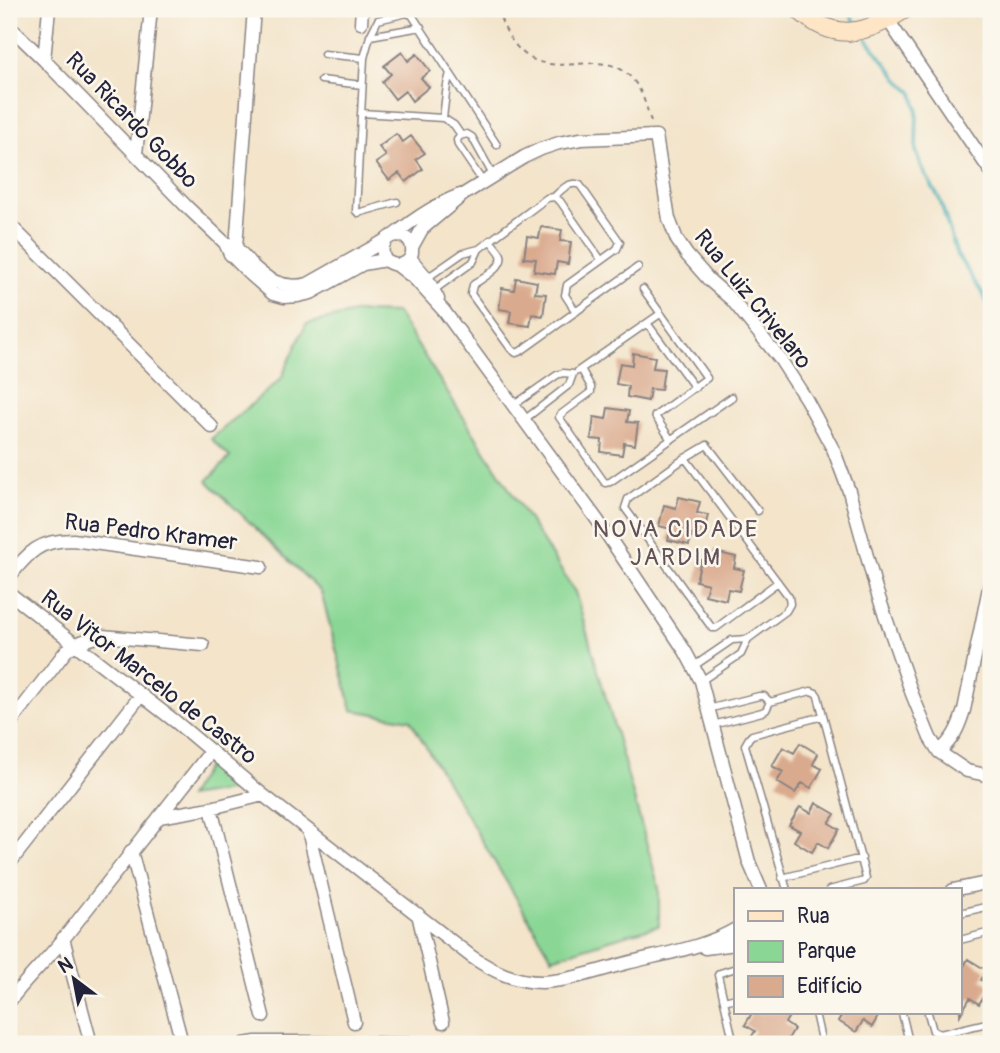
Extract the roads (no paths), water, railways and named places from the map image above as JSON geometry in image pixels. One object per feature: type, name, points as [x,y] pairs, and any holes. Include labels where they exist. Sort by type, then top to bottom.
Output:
[{"type":"street","points":[[44,60],[49,9]]},
{"type":"street","points":[[136,154],[151,9]]},
{"type":"street","points":[[230,248],[254,9]]},
{"type":"street","points":[[361,23],[362,9]]},
{"type":"street","points":[[799,9],[820,25],[850,32],[865,30],[905,9]]},
{"type":"street","points":[[888,20],[991,172]]},
{"type":"street","name":"Rua Ricardo Gobbo","points":[[9,26],[230,248],[263,287],[284,297],[298,291]]},
{"type":"street","name":"Rua Luiz Crivelaro","points":[[488,179],[524,157],[559,143],[601,137],[656,136],[669,219],[677,240],[687,256],[732,300],[780,359],[806,399],[834,452],[849,491],[876,589],[912,694],[930,738],[939,752]]},
{"type":"street","points":[[397,265],[402,264],[411,252],[422,229],[464,194],[488,179]]},
{"type":"street","points":[[298,291],[390,237],[444,201],[464,194]]},
{"type":"street","points":[[9,224],[212,427]]},
{"type":"street","points":[[390,237],[405,237],[410,241],[411,252],[444,311]]},
{"type":"street","points":[[390,237],[382,250],[385,260],[414,278],[444,311],[598,521],[694,666],[701,681],[749,862],[760,888]]},
{"type":"street","points":[[298,291],[322,288],[363,264],[385,260]]},
{"type":"street","name":"Rua Pedro Kramer","points":[[9,577],[25,557],[56,540],[261,567]]},
{"type":"street","points":[[991,578],[964,710],[958,729],[939,752],[967,771],[991,776]]},
{"type":"street","name":"Rua Vitor Marcelo de Castro","points":[[9,593],[472,957],[504,975],[542,982],[574,977],[691,947]]},
{"type":"street","points":[[9,725],[74,644],[103,636],[203,645]]},
{"type":"street","points":[[9,864],[141,695]]},
{"type":"street","points":[[9,1002],[64,938],[211,751]]},
{"type":"street","name":"Rua Vitor Marcelo de Castro","points":[[159,817],[263,795]]},
{"type":"street","points":[[211,808],[263,1016]]},
{"type":"street","points":[[308,830],[354,1022]]},
{"type":"street","points":[[131,851],[181,1039]]},
{"type":"street","points":[[749,862],[750,888]]},
{"type":"street","points":[[962,888],[991,882]]},
{"type":"street","points":[[418,914],[443,1022]]},
{"type":"street","points":[[691,947],[734,930]]},
{"type":"street","points":[[64,938],[91,1044]]},
{"type":"street","points":[[691,947],[734,944]]},
{"type":"street","points":[[9,982],[24,983]]},
{"type":"street","points":[[244,1044],[430,1044]]},
{"type":"lane","points":[[397,202],[356,212],[364,58],[378,20],[407,13],[412,15],[497,145]]},
{"type":"lane","points":[[370,36],[421,27]]},
{"type":"lane","points":[[324,54],[364,58]]},
{"type":"lane","points":[[443,118],[450,73]]},
{"type":"lane","points":[[321,80],[362,85]]},
{"type":"lane","points":[[361,114],[443,118],[454,125],[461,135]]},
{"type":"lane","points":[[461,135],[470,135],[481,153],[488,179],[469,161],[457,142],[461,135]]},
{"type":"lane","points":[[469,161],[481,153]]},
{"type":"lane","points":[[434,290],[473,262],[479,249],[490,240],[547,198],[554,197],[569,184],[575,183],[580,185],[620,242],[617,249],[567,285],[565,295],[576,312]]},
{"type":"lane","points":[[554,197],[560,201],[601,260]]},
{"type":"lane","points":[[490,240],[502,262],[473,285],[471,294],[516,353],[638,267]]},
{"type":"lane","points":[[427,278],[467,251],[479,249]]},
{"type":"lane","points":[[450,261],[458,272]]},
{"type":"lane","points":[[643,289],[706,377],[706,380],[655,416],[671,440]]},
{"type":"lane","points":[[514,406],[561,373],[573,374],[581,369],[660,314]]},
{"type":"lane","points":[[648,323],[695,388]]},
{"type":"lane","points":[[581,369],[591,392],[559,417],[603,482],[610,482],[732,397]]},
{"type":"lane","points":[[524,420],[569,385],[573,374]]},
{"type":"lane","points":[[545,384],[554,396]]},
{"type":"lane","points":[[758,511],[708,445],[628,499],[625,508],[711,627],[716,628],[778,582]]},
{"type":"lane","points":[[685,458],[789,597],[790,604],[789,608],[748,639],[741,654],[701,681]]},
{"type":"lane","points":[[694,666],[732,640],[748,639]]},
{"type":"lane","points":[[720,649],[729,662]]},
{"type":"lane","points":[[713,725],[766,710],[771,702],[813,691],[818,696],[866,878],[836,888]]},
{"type":"lane","points":[[708,709],[761,696],[771,702]]},
{"type":"lane","points":[[740,701],[744,717]]},
{"type":"lane","points":[[786,888],[746,745],[752,735],[824,716]]},
{"type":"lane","points":[[782,878],[862,858]]},
{"type":"lane","points":[[962,913],[986,907],[991,909]]},
{"type":"lane","points":[[962,940],[991,933]]},
{"type":"lane","points":[[734,969],[719,974],[734,1044]]},
{"type":"lane","points":[[724,1001],[734,998]]},
{"type":"lane","points":[[814,1014],[822,1044]]},
{"type":"lane","points":[[901,1044],[908,1038],[902,1014]]},
{"type":"lane","points":[[928,1014],[932,1028],[935,1033],[940,1034],[991,1022]]},
{"type":"waterway","points":[[848,9],[855,23]]},
{"type":"waterway","points":[[866,38],[899,80],[913,93],[917,109],[916,151],[940,200],[957,255],[991,311]]},
{"type":"district","name":"NOVA CIDADE JARDIM","points":[[676,543]]}]
